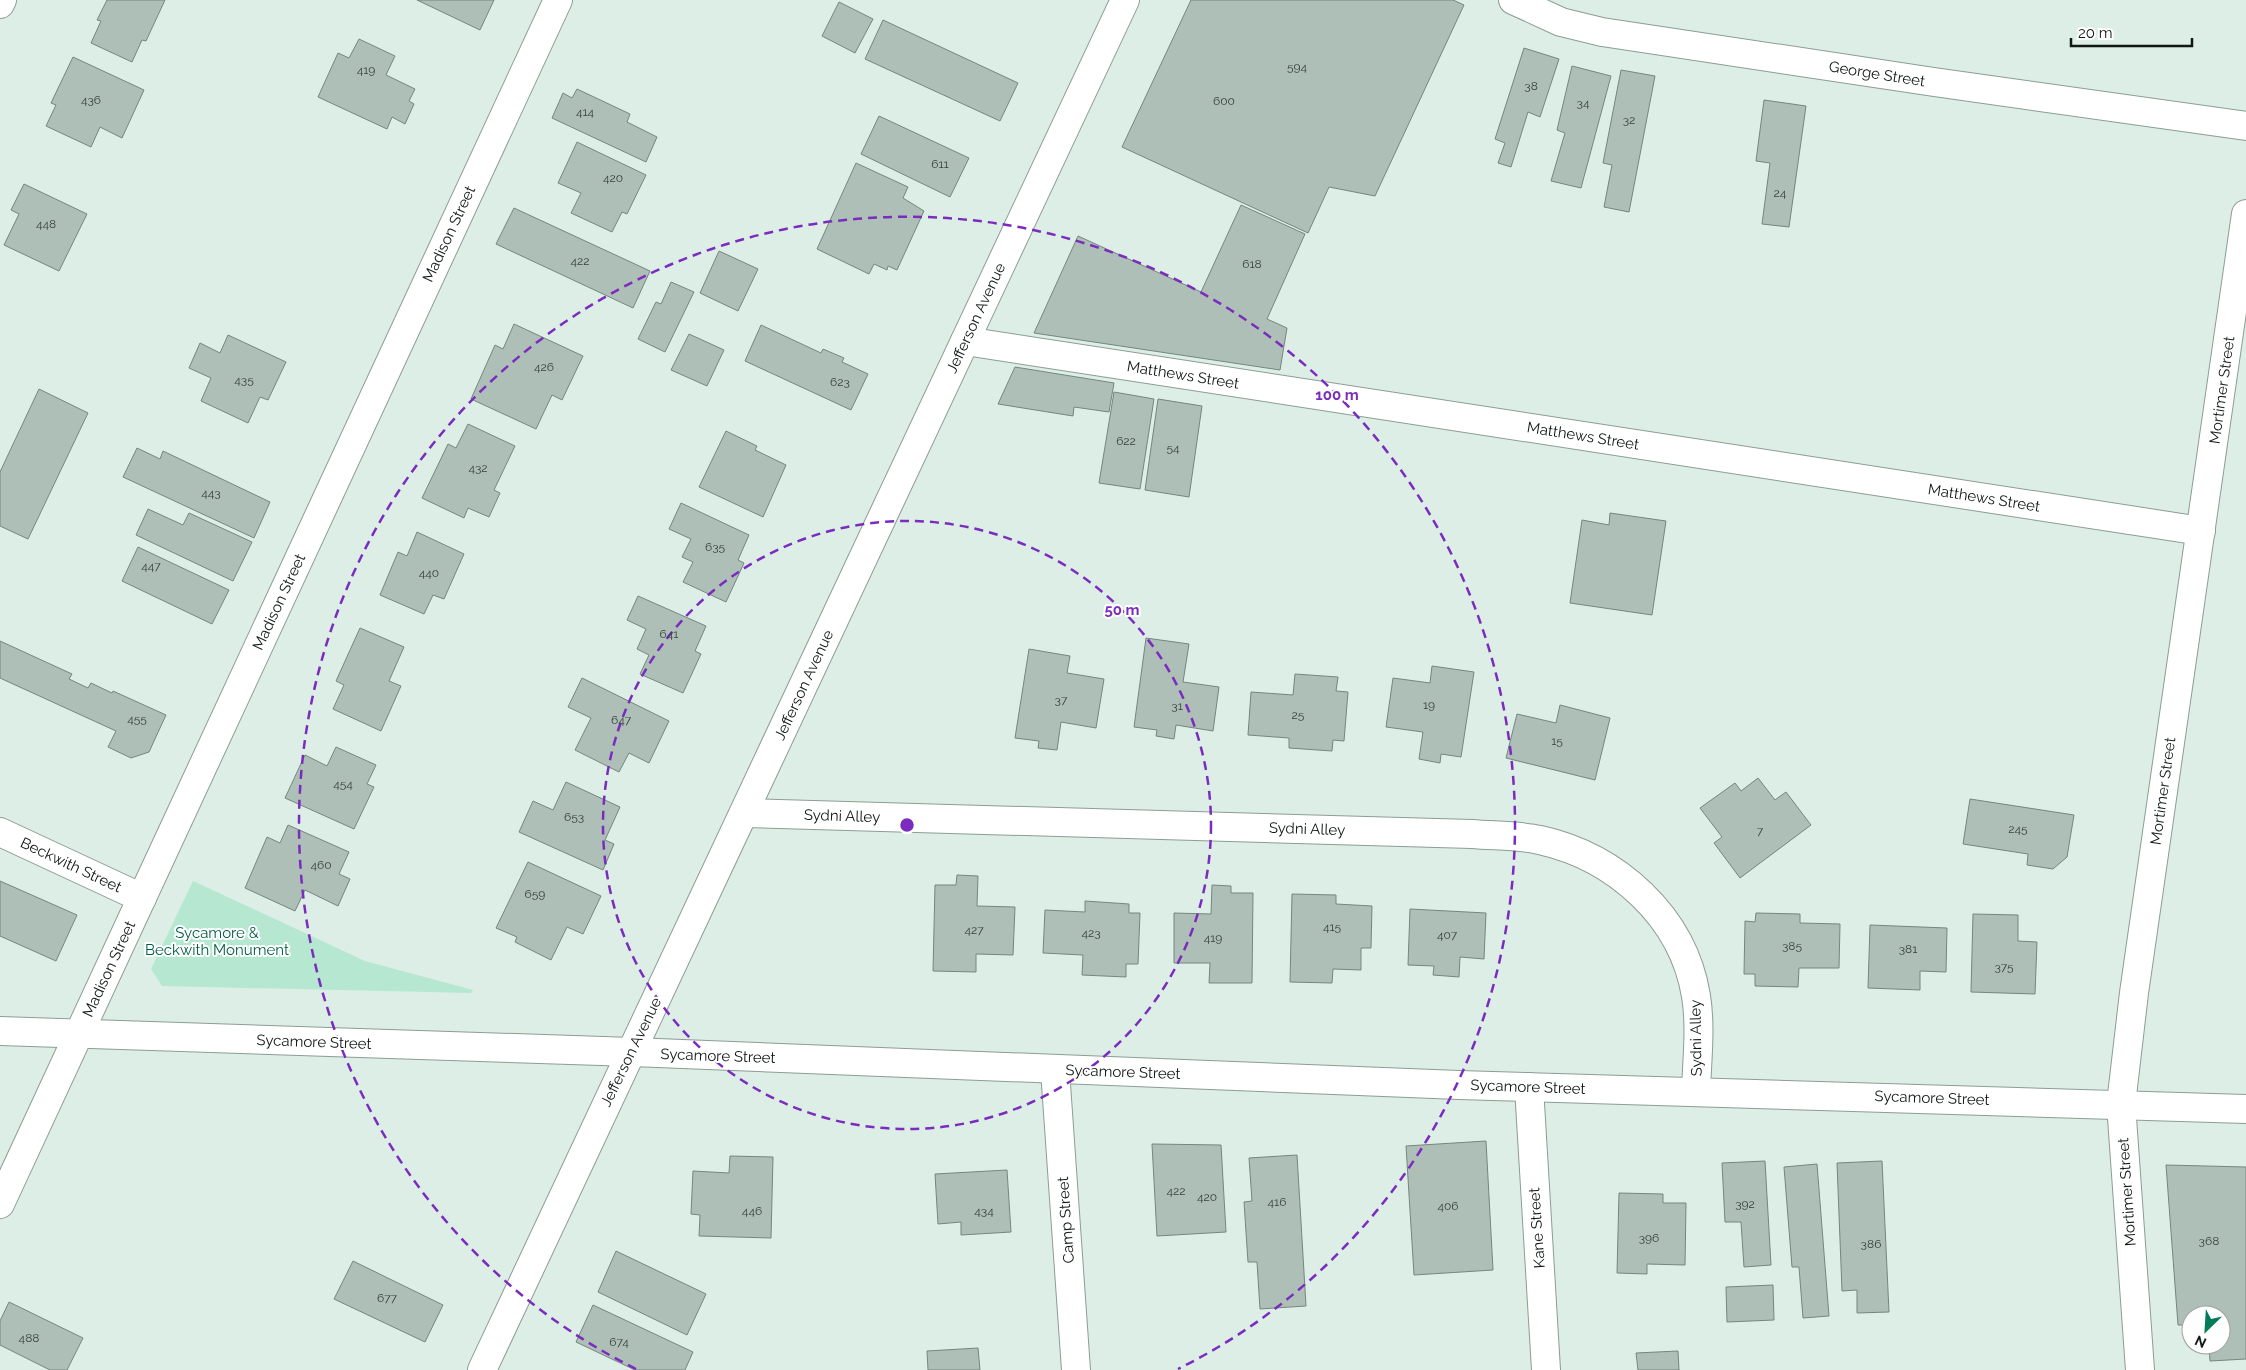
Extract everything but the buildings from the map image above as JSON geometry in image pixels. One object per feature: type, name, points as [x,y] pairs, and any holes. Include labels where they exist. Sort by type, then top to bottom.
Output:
[{"type":"street","points":[[0,4],[2,0]]},
{"type":"street","name":"Madison Street","points":[[0,1204],[558,0]]},
{"type":"street","name":"Jefferson Avenue","points":[[482,1370],[1125,0]]},
{"type":"street","name":"George Street","points":[[1513,0],[1561,22],[1602,32],[1934,82],[2246,126]]},
{"type":"street","name":"Mortimer Street","points":[[2140,1370],[2121,1104],[2134,993],[2246,214]]},
{"type":"street","name":"Matthews Street","points":[[965,341],[2201,531]]},
{"type":"street","name":"Sydni Alley","points":[[744,813],[1472,834],[1537,839],[1566,847],[1596,859],[1619,874],[1642,893],[1660,915],[1675,938],[1691,976],[1696,995],[1698,1017],[1696,1091]]},
{"type":"street","name":"Beckwith Street","points":[[0,832],[142,898]]},
{"type":"street","name":"Sycamore Street","points":[[0,1032],[632,1052],[1529,1087],[2246,1108]]},
{"type":"street","name":"Camp Street","points":[[1055,1070],[1076,1370]]},
{"type":"street","name":"Kane Street","points":[[1529,1087],[1546,1370]]},
{"type":"green space","name":"Sycamore & Beckwith Monument","points":[[193,881],[365,961],[473,990],[471,993],[162,986],[151,969]]}]
